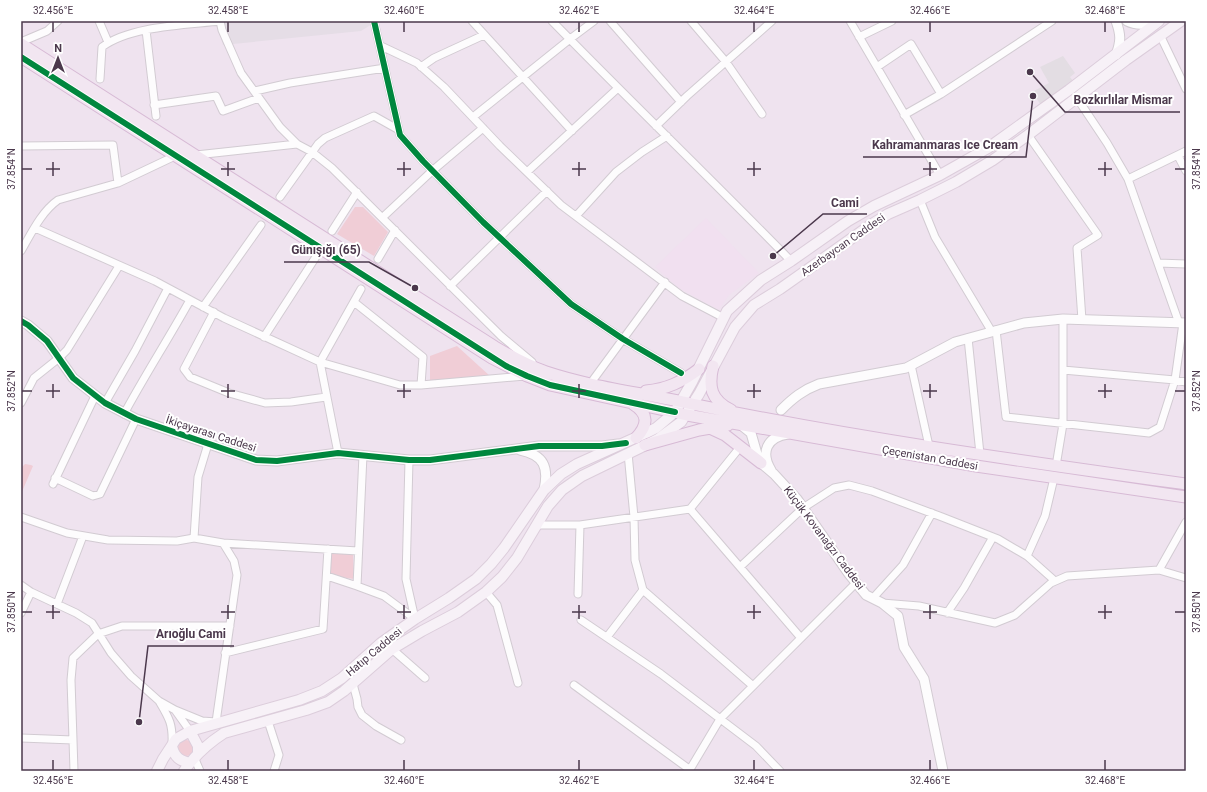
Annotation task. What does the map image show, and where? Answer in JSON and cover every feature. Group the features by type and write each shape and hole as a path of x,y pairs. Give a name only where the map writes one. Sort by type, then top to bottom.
{"main road":[{"name":"Azerbaycan Caddesi","path":"577,464 656,428 675,412 699,369 727,311 761,280 848,221 874,206 940,175 988,148 1025,123 1159,21"},
{"name":"Azerbaycan Caddesi","path":"582,476 667,434 681,422 693,404 735,328 754,305 780,289 888,214 956,182 993,160 1160,35 1181,21"},
{"path":"21,43 495,348 545,371 632,398 643,411 645,416 644,427 631,440"},
{"path":"21,57 492,358 527,376 544,383 566,389 632,398 668,387 685,379 699,369"},
{"path":"713,366 710,378 713,394 722,405 738,413"},
{"name":"Çeçenistan Caddesi","path":"632,398 681,402 835,431 1056,466 1186,484"},
{"name":"Çeçenistan Caddesi","path":"632,398 675,412 788,434 976,466 1186,497"},
{"path":"645,446 690,432 709,428 741,425"},
{"path":"709,428 725,434 761,463"},
{"name":"Hatıp Caddesi","path":"157,771 176,739 190,731 216,722 298,700 322,691 342,678 381,643 476,579 504,548 544,490 561,474 577,464"},
{"name":"Hatıp Caddesi","path":"192,761 213,740 224,733 306,710 328,702 353,684 392,649 458,612 486,592 502,577 517,558 554,498 562,490 582,476"},
{"path":"172,746 178,759 192,761 198,746 190,731"}],"street":[{"path":"21,43 47,32 58,21"},
{"path":"99,21 108,42"},
{"path":"100,79 102,47 108,42 136,31 220,21 222,30 241,73 280,127 297,144 312,152 332,168 383,217 501,336 526,358 545,371"},
{"path":"374,21 381,46 400,136 432,171 500,238 571,304 681,373"},
{"path":"472,21 572,131"},
{"path":"552,21 791,261"},
{"path":"473,117 594,21"},
{"path":"610,21 681,102"},
{"path":"691,21 726,62 762,114"},
{"path":"656,126 772,21"},
{"path":"850,21 940,175"},
{"path":"859,37 892,21"},
{"path":"1116,21 1121,39 1116,55"},
{"path":"1127,21 1134,24 1140,24 1156,21"},
{"path":"904,115 941,94 1048,22"},
{"path":"146,30 156,116"},
{"path":"420,67 434,58 484,35"},
{"path":"1160,35 1186,89"},
{"path":"877,67 911,44 941,94"},
{"path":"381,46 417,64 444,87 561,205 682,296 724,318"},
{"path":"255,91 290,83 385,68"},
{"path":"527,172 618,88"},
{"path":"154,105 216,96 223,111 259,98"},
{"path":"920,200 935,237 994,331 1006,417 1149,433 1160,427 1175,380 1183,323 1158,263 1128,179 1107,142 1077,98"},
{"path":"280,197 318,144 325,138 374,116 399,130"},
{"path":"383,217 432,171 483,128"},
{"path":"1028,135 1098,235 1077,248 1082,320"},
{"path":"576,216 616,172 642,152 667,136"},
{"path":"196,155 297,144"},
{"path":"21,146 113,145 118,183"},
{"path":"1128,179 1186,151"},
{"path":"21,251 51,205 58,200 118,183 175,156"},
{"path":"1178,156 1186,171"},
{"path":"450,286 547,191"},
{"path":"332,231 356,192"},
{"path":"203,307 261,225"},
{"path":"35,228 168,288 264,337 320,362 400,384 421,385 527,376"},
{"path":"378,259 395,230"},
{"path":"264,337 321,249"},
{"path":"1158,263 1186,264"},
{"path":"21,403 34,378 67,350 119,266"},
{"path":"590,384 665,282"},
{"path":"104,403 135,351 168,288"},
{"path":"338,453 320,362 361,289"},
{"path":"124,414 144,377 170,337 190,300"},
{"path":"354,302 423,357 421,385"},
{"path":"214,312 184,369 190,378 229,393 265,403 291,402 326,397"},
{"path":"1056,466 1063,424 1063,319"},
{"path":"782,410 792,399 805,390 819,384 906,368 955,342 1024,323 1063,319 1183,323"},
{"name":"İkiçayarası Caddesi","path":"21,321 47,341 73,378 104,403 136,420 256,460 277,461 338,453 409,460 430,460 539,446 602,446 631,440"},
{"path":"968,338 980,454"},
{"path":"911,365 929,446"},
{"path":"1063,370 1186,382"},
{"path":"95,396 54,481 93,496 100,494 136,420"},
{"name":"Küçük Kovanağzı Caddesi","path":"741,425 751,433 761,463 774,474 797,499 856,583 866,595 882,602 898,616 904,647 924,679 943,771"},
{"name":"Küçük Kovanağzı Caddesi","path":"774,474 767,461 767,447 773,439 782,434 788,434"},
{"path":"194,538 198,477 208,444"},
{"path":"536,525 580,525 690,508 741,446"},
{"path":"519,449 535,455 543,463 546,473 544,490"},
{"path":"628,453 634,517 634,560 643,590 753,686"},
{"path":"356,586 363,455"},
{"path":"409,460 406,579 415,619"},
{"path":"1027,556 1045,516 1054,478"},
{"path":"740,567 803,508 834,488 849,485 932,513 993,537 1027,556 1055,581"},
{"path":"690,508 801,638"},
{"path":"872,598 902,566 932,513"},
{"path":"21,517 67,533 108,540 177,541 194,538 223,543 358,551"},
{"path":"1159,570 1186,522"},
{"path":"578,594 580,525"},
{"path":"57,604 83,536"},
{"path":"947,613 964,588 993,537"},
{"path":"21,585 31,592 76,613 92,623 111,653 131,676 159,701 175,710 202,720 216,722 237,575 234,561 223,543"},
{"path":"225,653 323,629 328,549"},
{"path":"882,602 919,606 995,623 1015,615 1051,583 1067,576 1159,570 1186,578"},
{"path":"326,576 384,596 415,619"},
{"path":"574,685 689,770 720,719 856,583"},
{"path":"606,637 643,590"},
{"path":"21,613 31,592"},
{"path":"486,592 497,605 518,683"},
{"path":"581,620 661,674 756,746 780,771"},
{"path":"74,771 71,680 73,658 98,634 122,626 230,626"},
{"path":"392,649 425,678"},
{"path":"353,684 358,707 362,716 401,740"},
{"path":"159,701 168,716 173,731 172,746"},
{"path":"175,710 190,731"},
{"path":"268,721 279,755 275,771"},
{"path":"21,738 73,740"},
{"path":"192,761 200,771"}],"shaded area":[{"path":"21,21 1186,21 1186,771 21,771"},
{"path":"216,21 377,21 361,31 223,45"},
{"path":"1063,56 1075,73 1070,77 1073,81 1041,105 1032,92 1049,83 1040,67"},
{"path":"355,207 363,207 388,232 374,256 337,234"},
{"path":"706,218 759,273 729,295 719,310 679,288 655,267"},
{"path":"457,346 490,376 430,381 430,356"},
{"path":"25,464 33,466 21,494 21,466 22,467"},
{"path":"331,553 353,554 354,579 333,576 330,572"},
{"path":"183,740 189,740 194,745 192,754 189,756 183,756 178,751 178,745"}],"cycle path":[{"path":"374,21 400,135 423,161 483,222 571,304 623,339 681,373"},
{"path":"21,57 506,366 550,385 675,412"},
{"path":"21,321 47,341 73,378 105,403 136,419 256,460 277,461 338,453 409,460 430,460 539,446 602,446 626,443"}],"place":[{"name":"Bozkırlılar Mismar","path":"1030,72"},
{"name":"Kahramanmaras Ice Cream","path":"1033,96"},
{"name":"Cami","path":"773,256"},
{"name":"Günışığı (65)","path":"415,288"},
{"name":"Arıoğlu Cami","path":"139,722"}]}
